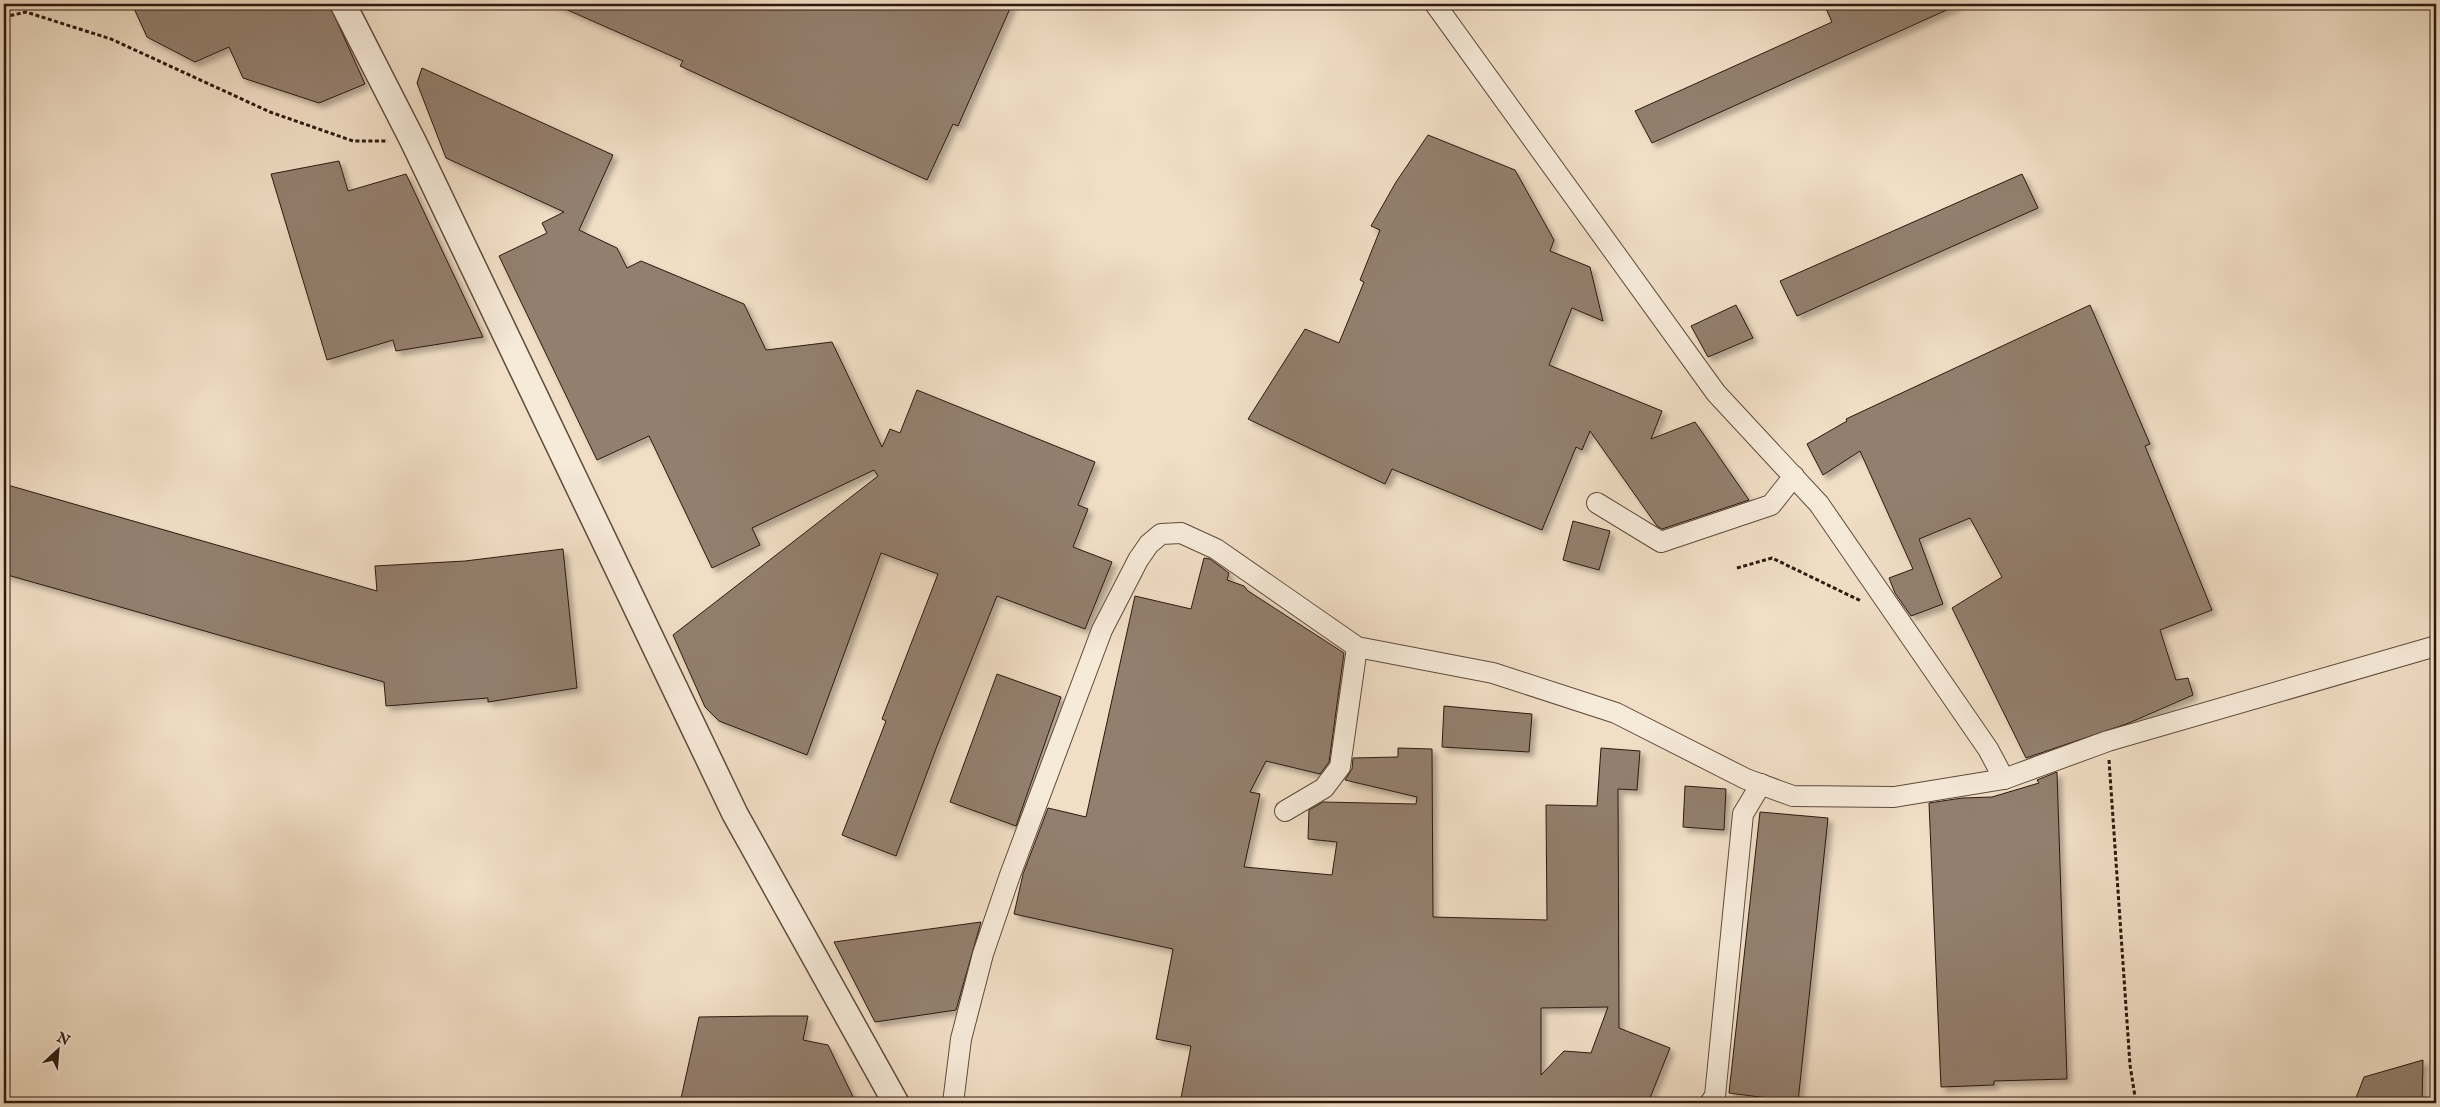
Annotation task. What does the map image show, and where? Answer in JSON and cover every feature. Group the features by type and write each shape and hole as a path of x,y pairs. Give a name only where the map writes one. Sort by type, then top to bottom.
{"street":[{"path":"343,4 412,141 735,814 896,1103"},
{"path":"1435,4 1716,392 1819,504 1988,749 2004,779"},
{"path":"1597,503 1661,542 1771,505 1794,476"},
{"path":"953,1103 961,1040 983,954 1010,875 1102,630 1149,544 1161,534 1180,533 1216,549 1357,647 1493,673 1616,713 1746,779 1793,796 1894,797 2004,779 2108,741 2436,646"},
{"path":"1285,811 1324,788 1340,767 1357,647"},
{"path":"1710,1103 1715,1096 1743,814 1761,784"}],"path":[{"path":"4,17 26,12 111,39 270,112 353,141 412,141"},
{"path":"1737,568 1772,558 1860,601 1880,592"},
{"path":"2108,741 2130,1065 2136,1103"}],"building":[{"path":"132,4 329,4 365,84 319,103 243,78 229,47 195,62 147,37"},
{"path":"554,4 1012,4 958,126 953,124 927,180 680,66 683,61"},
{"path":"1824,4 1960,4 1652,143 1635,111 1832,22"},
{"path":"422,68 613,155 579,230 617,248 627,268 641,261 744,304 766,350 832,342 882,447 890,429 900,433 917,390 1095,462 1078,505 1088,509 1073,547 1112,562 1085,629 997,596 937,746 896,856 842,835 886,721 882,719 938,574 881,553 807,755 719,721 705,707 673,635 878,476 874,470 752,528 760,545 712,568 649,436 597,460 499,256 547,233 542,223 564,212 446,158 417,83"},
{"path":"1428,135 1515,170 1554,240 1550,251 1590,267 1603,321 1572,308 1549,365 1662,411 1651,439 1695,422 1749,500 1662,529 1657,526 1590,431 1582,450 1576,447 1542,530 1392,469 1385,484 1248,419 1305,329 1339,343 1364,282 1360,280 1380,230 1371,226 1396,182"},
{"path":"339,161 348,191 406,174 483,337 396,351 393,340 327,360 271,174"},
{"path":"2022,174 2038,208 1797,316 1780,281"},
{"path":"1736,305 1753,338 1708,357 1691,326"},
{"path":"2090,305 2150,444 2145,446 2212,610 2160,630 2176,680 2188,678 2193,695 2129,723 2026,758 1952,608 2002,577 1970,518 1919,539 1943,604 1911,616 1895,593 1889,578 1913,569 1860,451 1823,475 1807,444 1847,421 1846,419"},
{"path":"4,484 377,591 375,566 465,561 563,549 577,688 488,702 488,698 386,706 384,682 4,574"},
{"path":"1573,521 1610,531 1599,570 1563,560"},
{"path":"1204,558 1210,559 1229,573 1227,580 1244,586 1248,591 1344,653 1329,762 1320,774 1266,761 1250,792 1260,794 1244,867 1332,875 1337,842 1308,839 1309,810 1323,802 1416,804 1417,797 1345,780 1352,769 1353,758 1398,757 1398,748 1432,749 1433,917 1547,920 1546,805 1597,806 1601,748 1640,751 1637,790 1618,789 1619,1028 1670,1048 1648,1103 1180,1103 1191,1046 1156,1039 1173,949 1014,914 1023,874 1048,808 1086,817 1135,596 1191,609","holes":["1608,1007 1591,1053 1564,1051 1541,1075 1541,1008"]},
{"path":"997,674 1061,697 1016,826 950,802"},
{"path":"1444,706 1532,714 1529,752 1442,747"},
{"path":"2057,772 2067,1079 1994,1081 1994,1085 1941,1087 1929,803 1962,798 1992,797 2039,783 2037,780"},
{"path":"1685,786 1726,789 1724,830 1683,827"},
{"path":"1760,812 1828,818 1798,1102 1729,1093"},
{"path":"981,922 956,1010 875,1022 834,942"},
{"path":"808,1016 803,1040 828,1045 856,1103 680,1103 699,1017"},
{"path":"2423,1060 2422,1103 2354,1103 2364,1077"}]}
